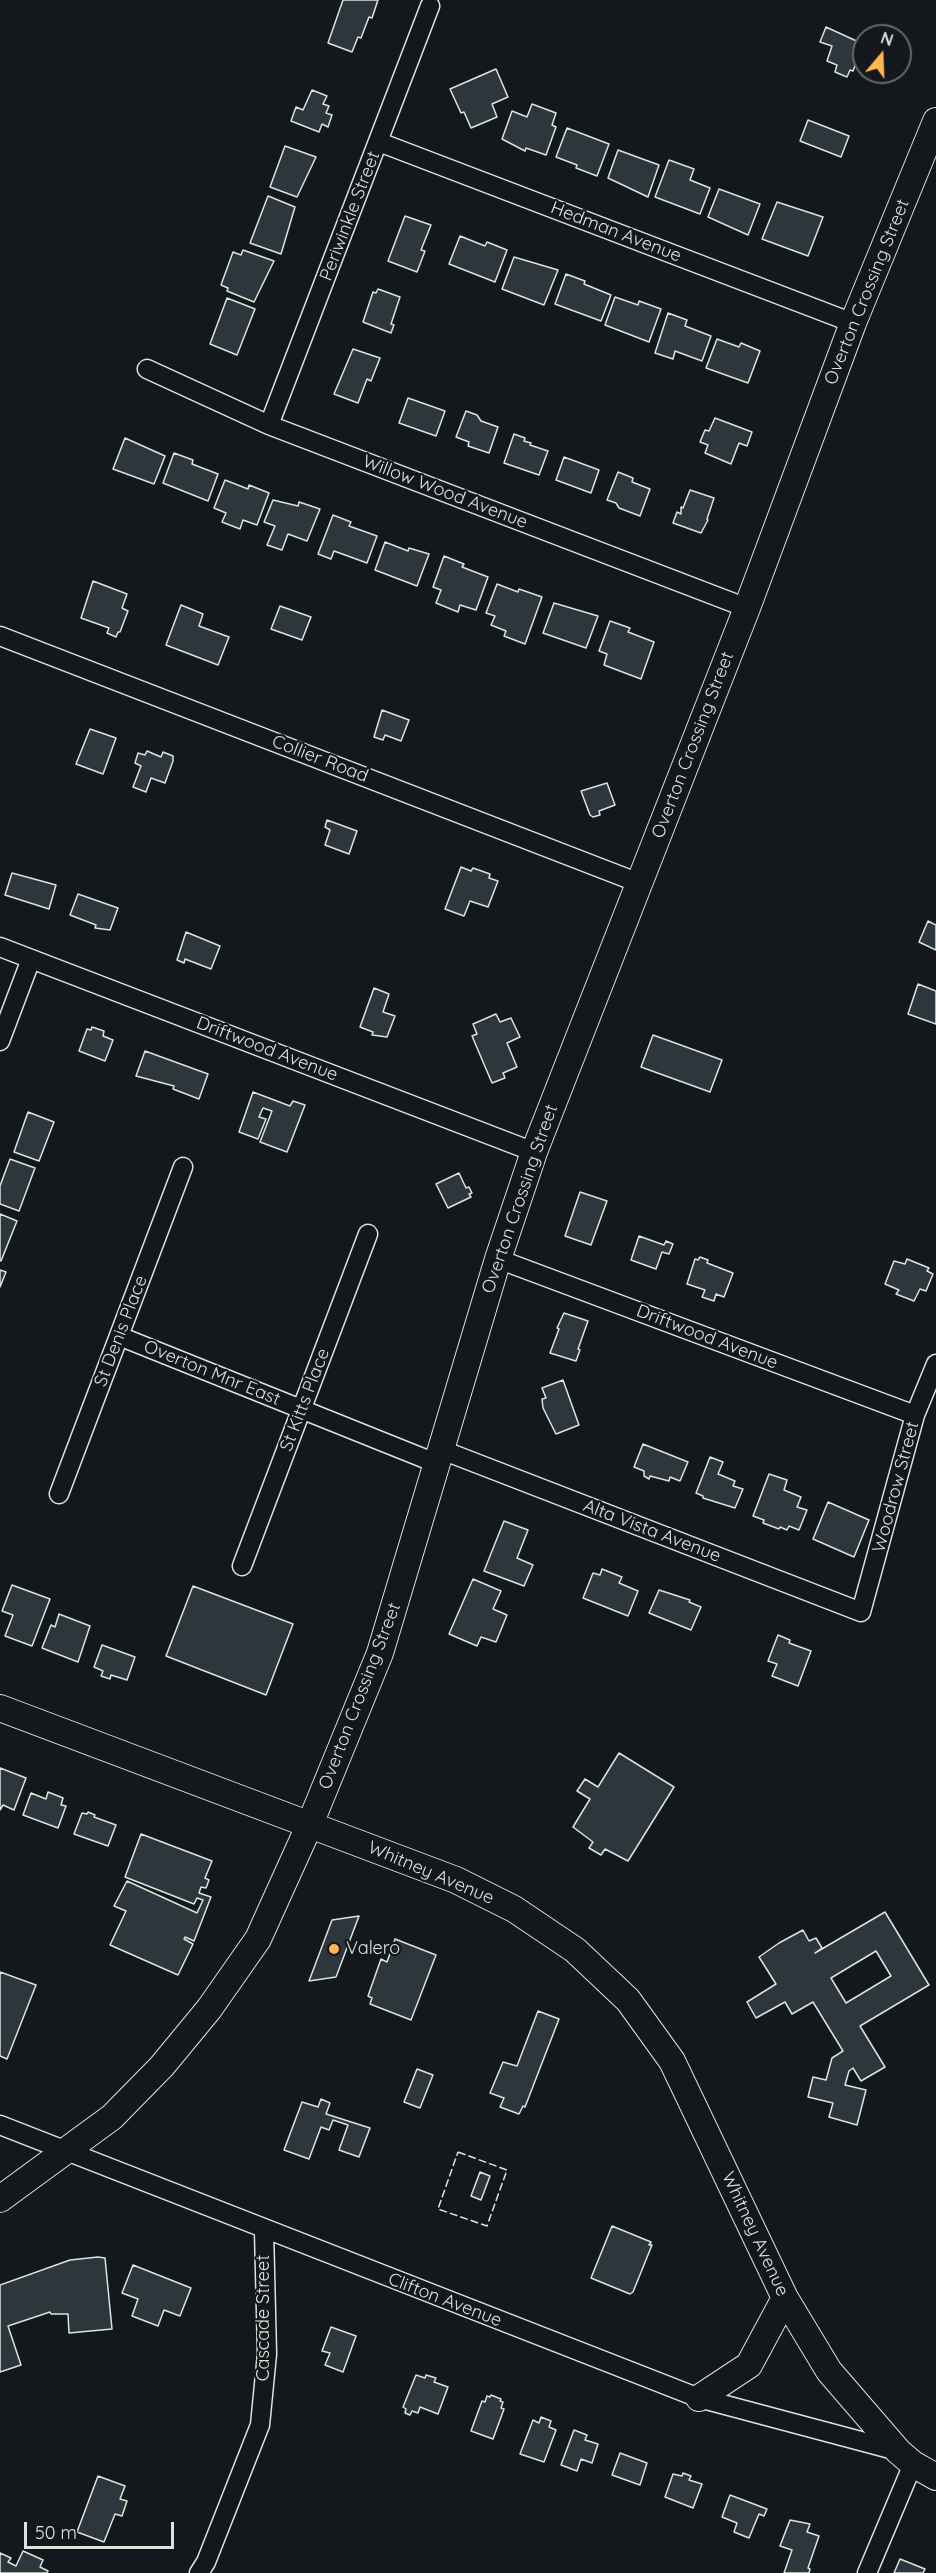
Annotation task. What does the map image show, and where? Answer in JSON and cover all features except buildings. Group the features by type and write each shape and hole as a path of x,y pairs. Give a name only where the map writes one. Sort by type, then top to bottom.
{"main road":[{"name":"Overton Crossing Street","path":"0,2199 112,2117 162,2066 209,2009 258,1939 310,1824 380,1653 498,1258 534,1152 747,608 853,323 936,121"},
{"name":"Whitney Avenue","path":"0,1708 456,1880 514,1909 575,1950 628,2000 672,2061 785,2298 830,2371 905,2458"},
{"path":"699,2398 749,2365 785,2298"},
{"name":"Clifton Avenue","path":"905,2458 936,2476"}],"street":[{"name":"Periwinkle Street","path":"269,425 430,6"},
{"name":"Hedman Avenue","path":"379,142 853,323"},
{"name":"Willow Wood Avenue","path":"147,369 269,425 747,608"},
{"name":"Collier Road","path":"0,636 639,883"},
{"name":"Driftwood Avenue","path":"0,947 534,1152"},
{"path":"0,1041 31,959"},
{"name":"St Denis Place","path":"59,1494 183,1167"},
{"name":"St Kitts Place","path":"242,1566 368,1234"},
{"name":"Driftwood Avenue","path":"498,1258 915,1415"},
{"name":"Overton Mnr East","path":"119,1336 301,1409 440,1457"},
{"name":"Woodrow Street","path":"861,1612 915,1415 936,1364"},
{"name":"Alta Vista Avenue","path":"440,1457 861,1612"},
{"name":"Clifton Avenue","path":"0,2126 699,2398 905,2458"},
{"name":"Cascade Street","path":"199,2573 206,2562 260,2425 267,2354 264,2230"},
{"path":"867,2573 905,2458"}],"fence":[{"path":"458,2152 507,2170 487,2226 438,2209 458,2152"}],"place":[{"name":"Valero","path":"334,1949"}]}
